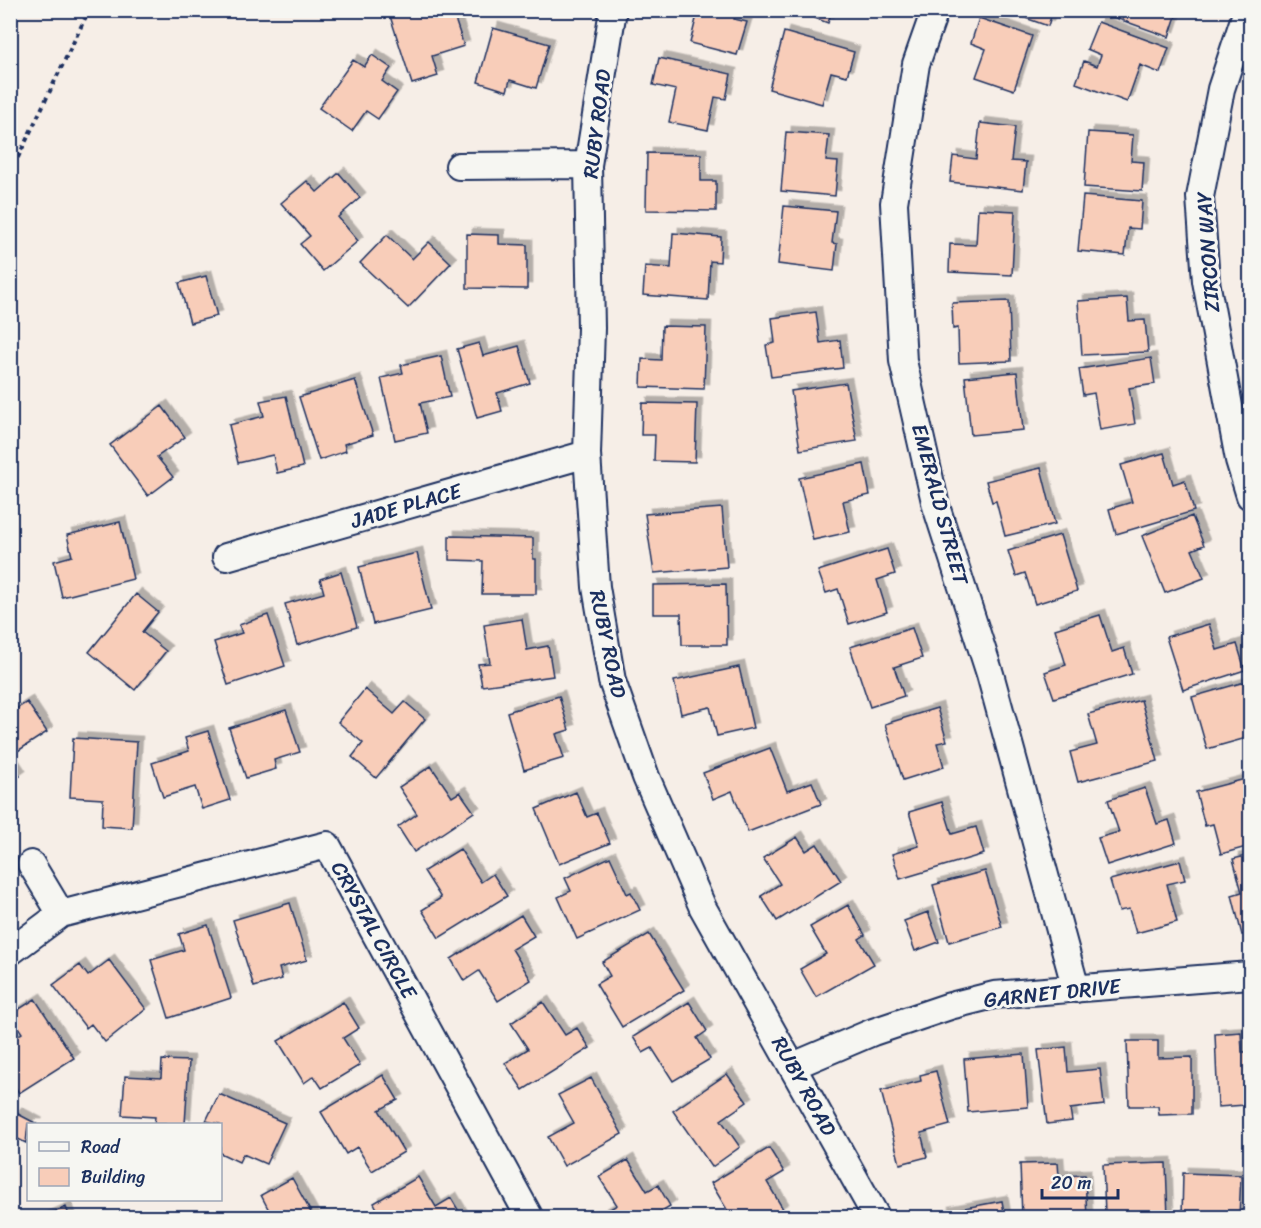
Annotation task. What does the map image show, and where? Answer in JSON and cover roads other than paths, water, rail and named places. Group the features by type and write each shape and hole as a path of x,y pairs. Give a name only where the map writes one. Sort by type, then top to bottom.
{"street":[{"name":"RUBY ROAD","path":"613,10 588,165 591,328 587,454 596,587 612,681 646,777 703,908 877,1218"},
{"name":"EMERALD STREET","path":"935,10 916,64 894,203 903,362 936,506 990,674 1076,989"},
{"name":"ZIRCON WAY","path":"1247,10 1221,88 1200,197 1206,280 1239,460 1251,496"},
{"path":"459,166 588,165"},
{"name":"JADE PLACE","path":"226,557 587,454"},
{"name":"CRYSTAL CIRCLE","path":"10,952 61,914 327,845 530,1218"},
{"path":"31,864 61,914"},
{"name":"GARNET DRIVE","path":"793,1066 873,1032 950,1006 994,995 1251,975"}]}
